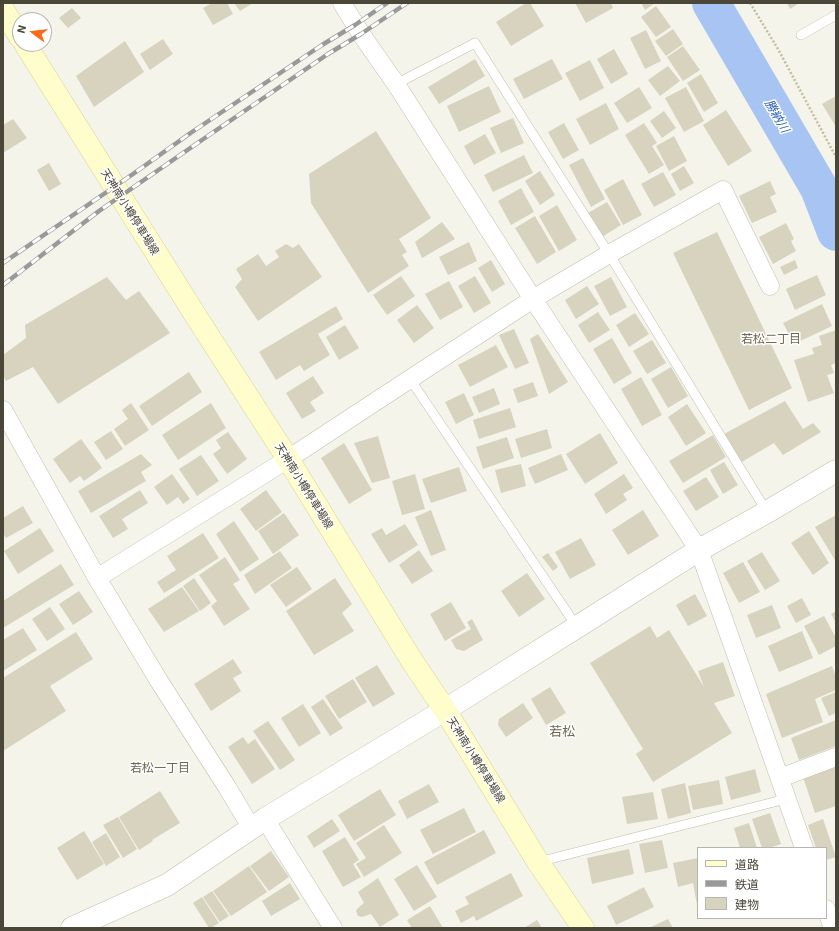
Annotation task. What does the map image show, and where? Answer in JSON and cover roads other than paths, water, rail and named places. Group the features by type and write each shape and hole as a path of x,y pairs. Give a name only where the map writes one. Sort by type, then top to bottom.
{"main road":[{"path":"6,9 12,21"},
{"name":"天神南小樽停車場線","path":"30,52 194,314 288,459 538,862 583,928"}],"street":[{"path":"342,3 361,34 396,84 533,299 699,550 804,847"},
{"path":"97,578 288,459 533,299 609,254 723,190 770,286"},
{"path":"3,410 97,578 159,681 227,787 258,824 333,928"},
{"path":"72,928 166,885 258,824 578,628 699,550 836,471"},
{"path":"780,778 836,757"},
{"path":"827,912 833,928"}],"lane":[{"path":"801,35 836,15"},
{"path":"396,84 475,43 609,254 767,512"},
{"path":"410,379 578,628"},
{"path":"538,862 786,799"}],"waterway":[{"name":"勝納川","path":"711,3 819,188 836,232"}],"railway":[{"path":"3,263 192,132 387,3"},
{"path":"3,285 99,211 328,54 407,3"}],"district":[{"name":"若松二丁目","path":"771,339"},
{"name":"若松","path":"562,732"},
{"name":"若松一丁目","path":"160,768"}]}
